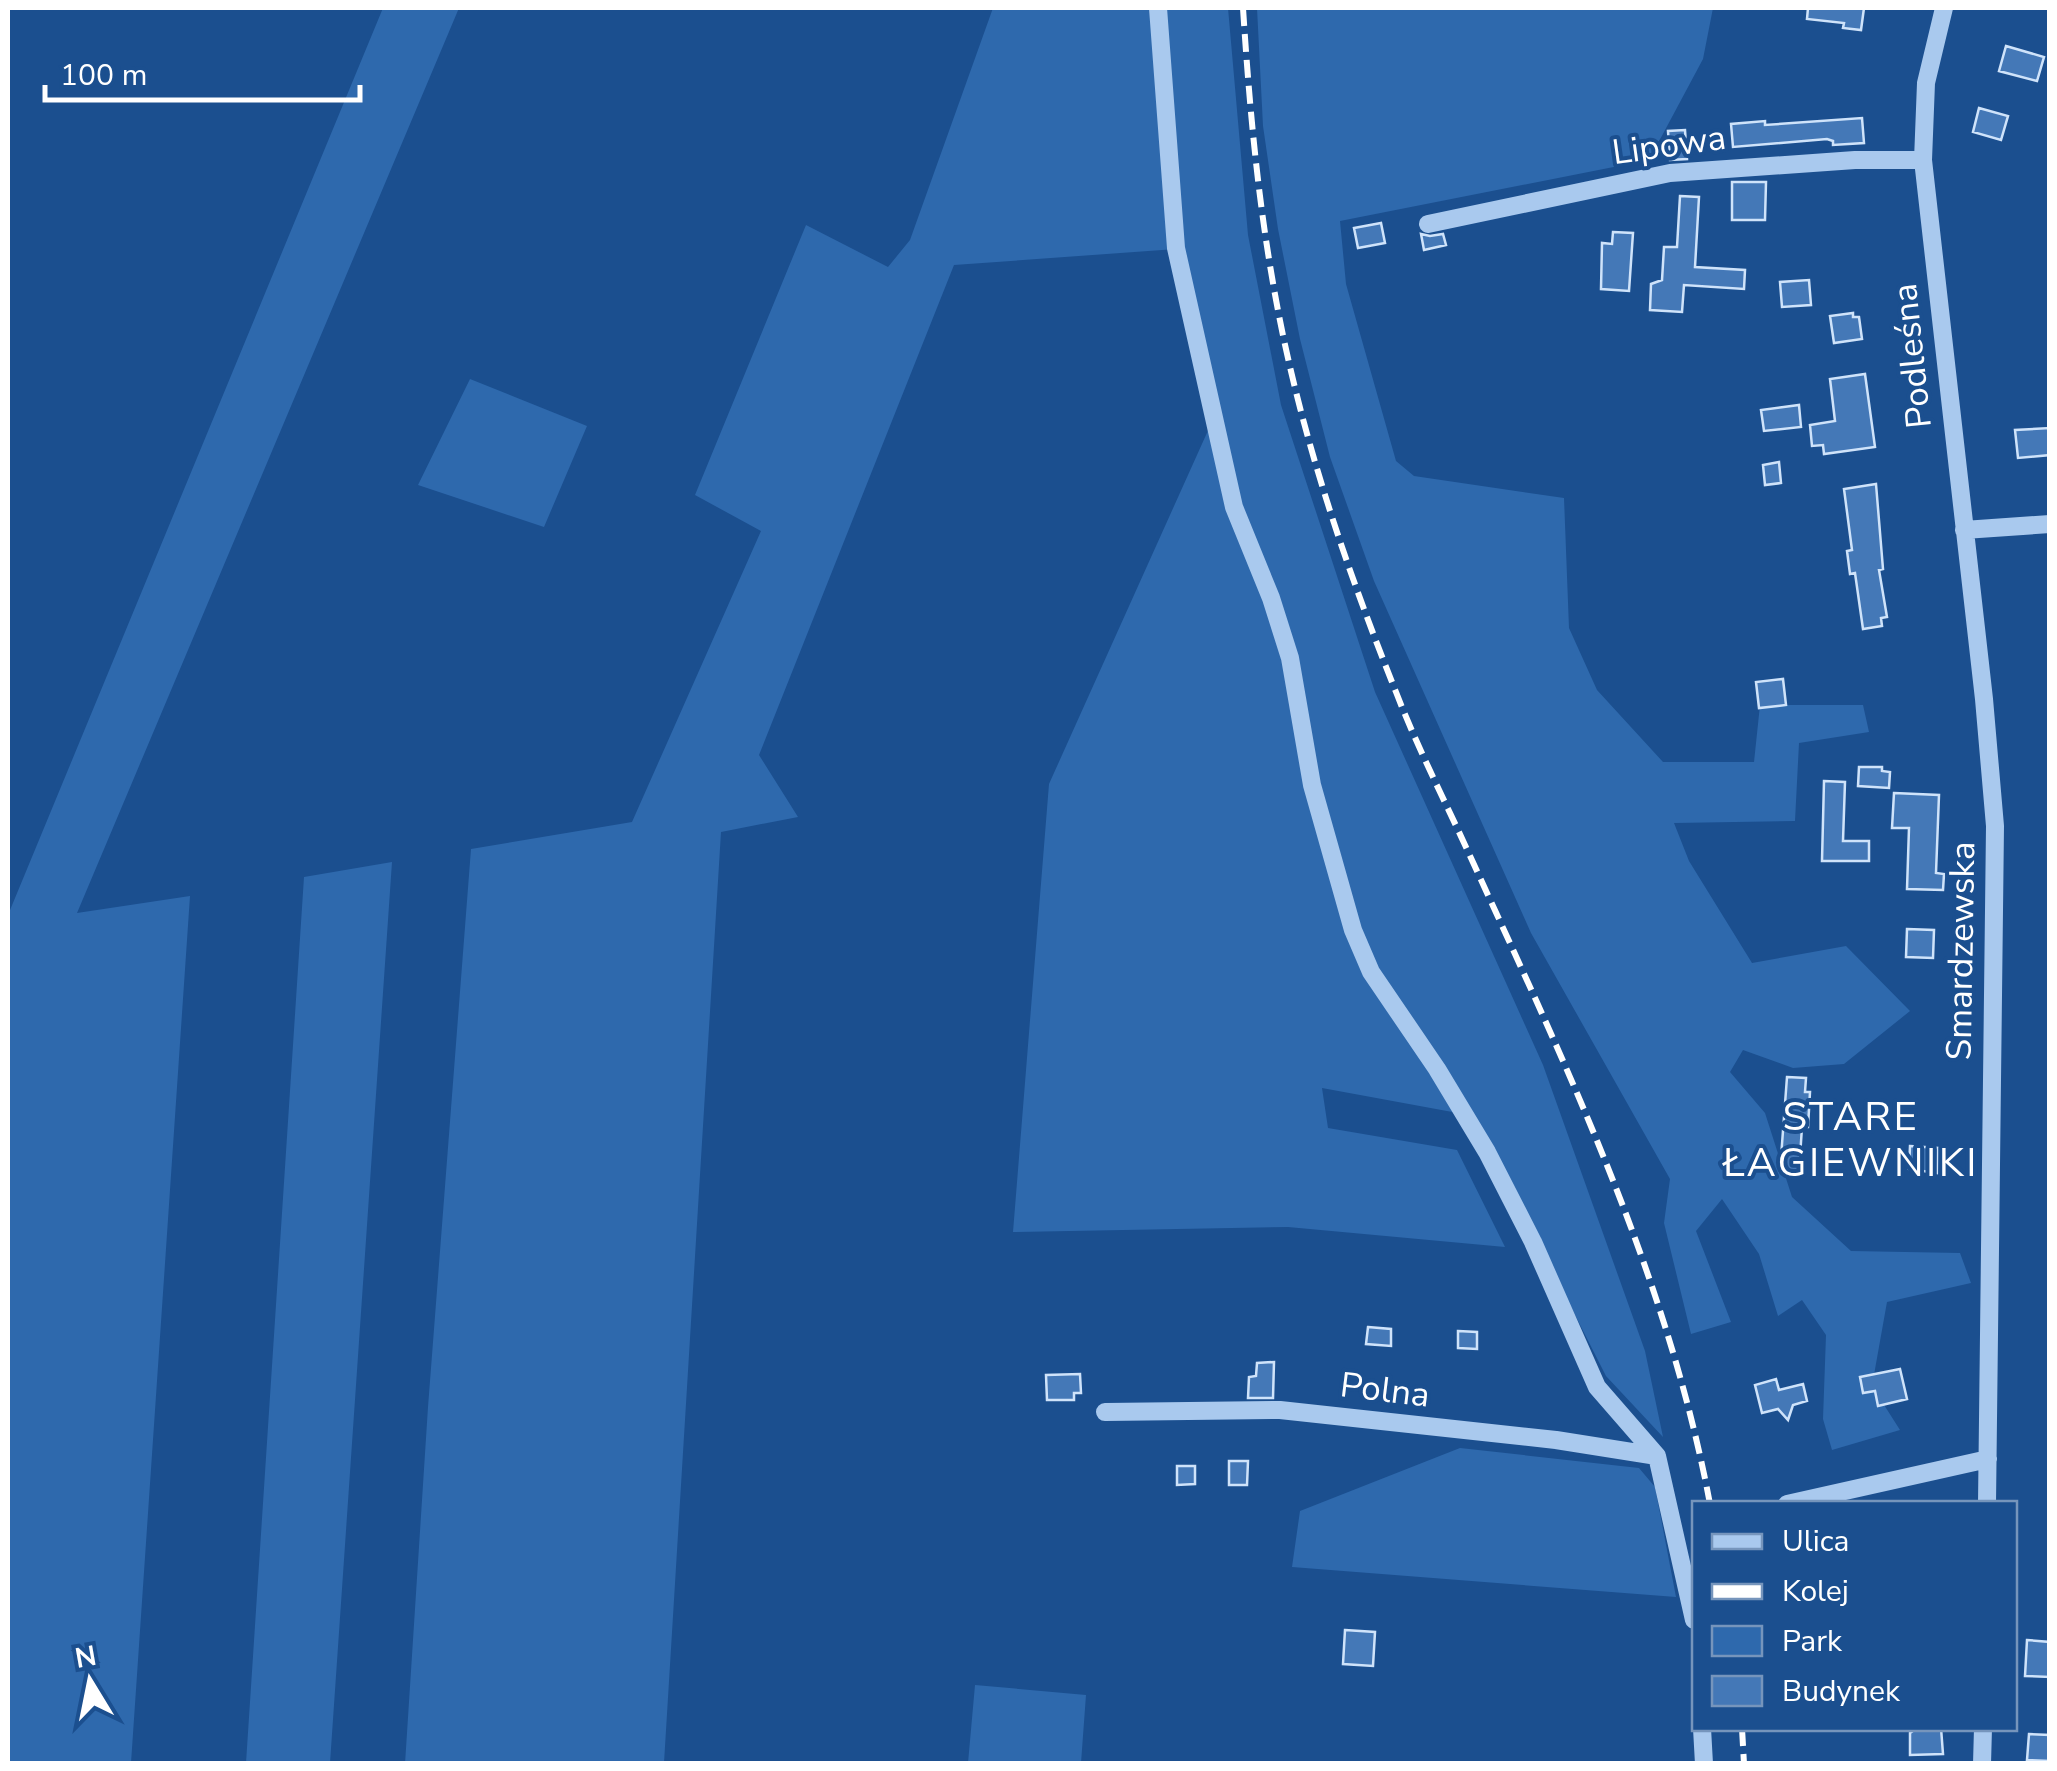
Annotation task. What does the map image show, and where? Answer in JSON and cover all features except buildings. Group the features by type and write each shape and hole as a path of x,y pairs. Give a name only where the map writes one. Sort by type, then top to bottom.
{"street":[{"path":"1158,8 1176,248 1234,507 1290,658 1312,784 1353,930 1370,972 1437,1069 1487,1152 1533,1242 1598,1388 1656,1456 1686,1537 1692,1599"},
{"name":"Podleśna","path":"1944,8 1926,83 1923,160 1984,699"},
{"name":"Lipowa","path":"1428,224 1670,174 1855,160 1923,160"},
{"path":"1964,530 2050,524"},
{"name":"Smardzewska","path":"1984,699 1995,826 1987,1501"},
{"name":"Polna","path":"1104,1412 1280,1410 1556,1440 1656,1456"},
{"path":"1799,1501 1988,1459"},
{"path":"1702,1731 1704,1764"},
{"path":"1982,1764 1983,1731"}],"green space":[{"path":"383,8 459,8 77,913 190,896 131,1763 8,1763 8,915"},
{"path":"993,8 1228,8 1248,235 1281,405 1375,692 1543,1065 1645,1351 1663,1437 1606,1376 1474,1116 1322,1088 1328,1128 1457,1150 1505,1247 1288,1227 1013,1232 1049,784 1215,415 1176,249 954,265 759,755 798,817 721,832 664,1763 405,1764 471,849 632,822 761,531 695,495 806,225 888,267 910,240"},
{"path":"1257,8 1713,8 1703,59 1649,160 1340,221 1346,284 1396,461 1414,476 1564,498 1569,628 1597,690 1663,762 1754,762 1760,705 1863,705 1869,732 1799,743 1795,821 1674,823 1689,861 1752,963 1846,946 1910,1011 1844,1064 1793,1068 1743,1050 1730,1072 1765,1113 1792,1197 1851,1251 1960,1253 1971,1283 1887,1302 1872,1386 1900,1430 1832,1450 1823,1419 1826,1335 1802,1300 1778,1316 1759,1254 1722,1199 1696,1231 1731,1322 1691,1334 1664,1223 1670,1179 1531,933 1374,581 1330,457 1300,339 1278,229 1263,126"},
{"path":"470,379 587,426 544,527 418,485"},
{"path":"392,862 330,1763 246,1763 304,877"},
{"path":"1460,1448 1639,1468 1655,1487 1676,1597 1292,1567 1300,1511"},
{"path":"975,1685 1086,1695 1081,1763 968,1763"}],"railway":[{"path":"1243,8 1262,215 1283,335 1308,439 1358,592 1405,713 1543,1015 1641,1254 1691,1419 1709,1501"},
{"path":"1742,1731 1744,1764"}],"district":[{"name":"STARE ŁAGIEWNIKI","path":"1851,1140"}]}
